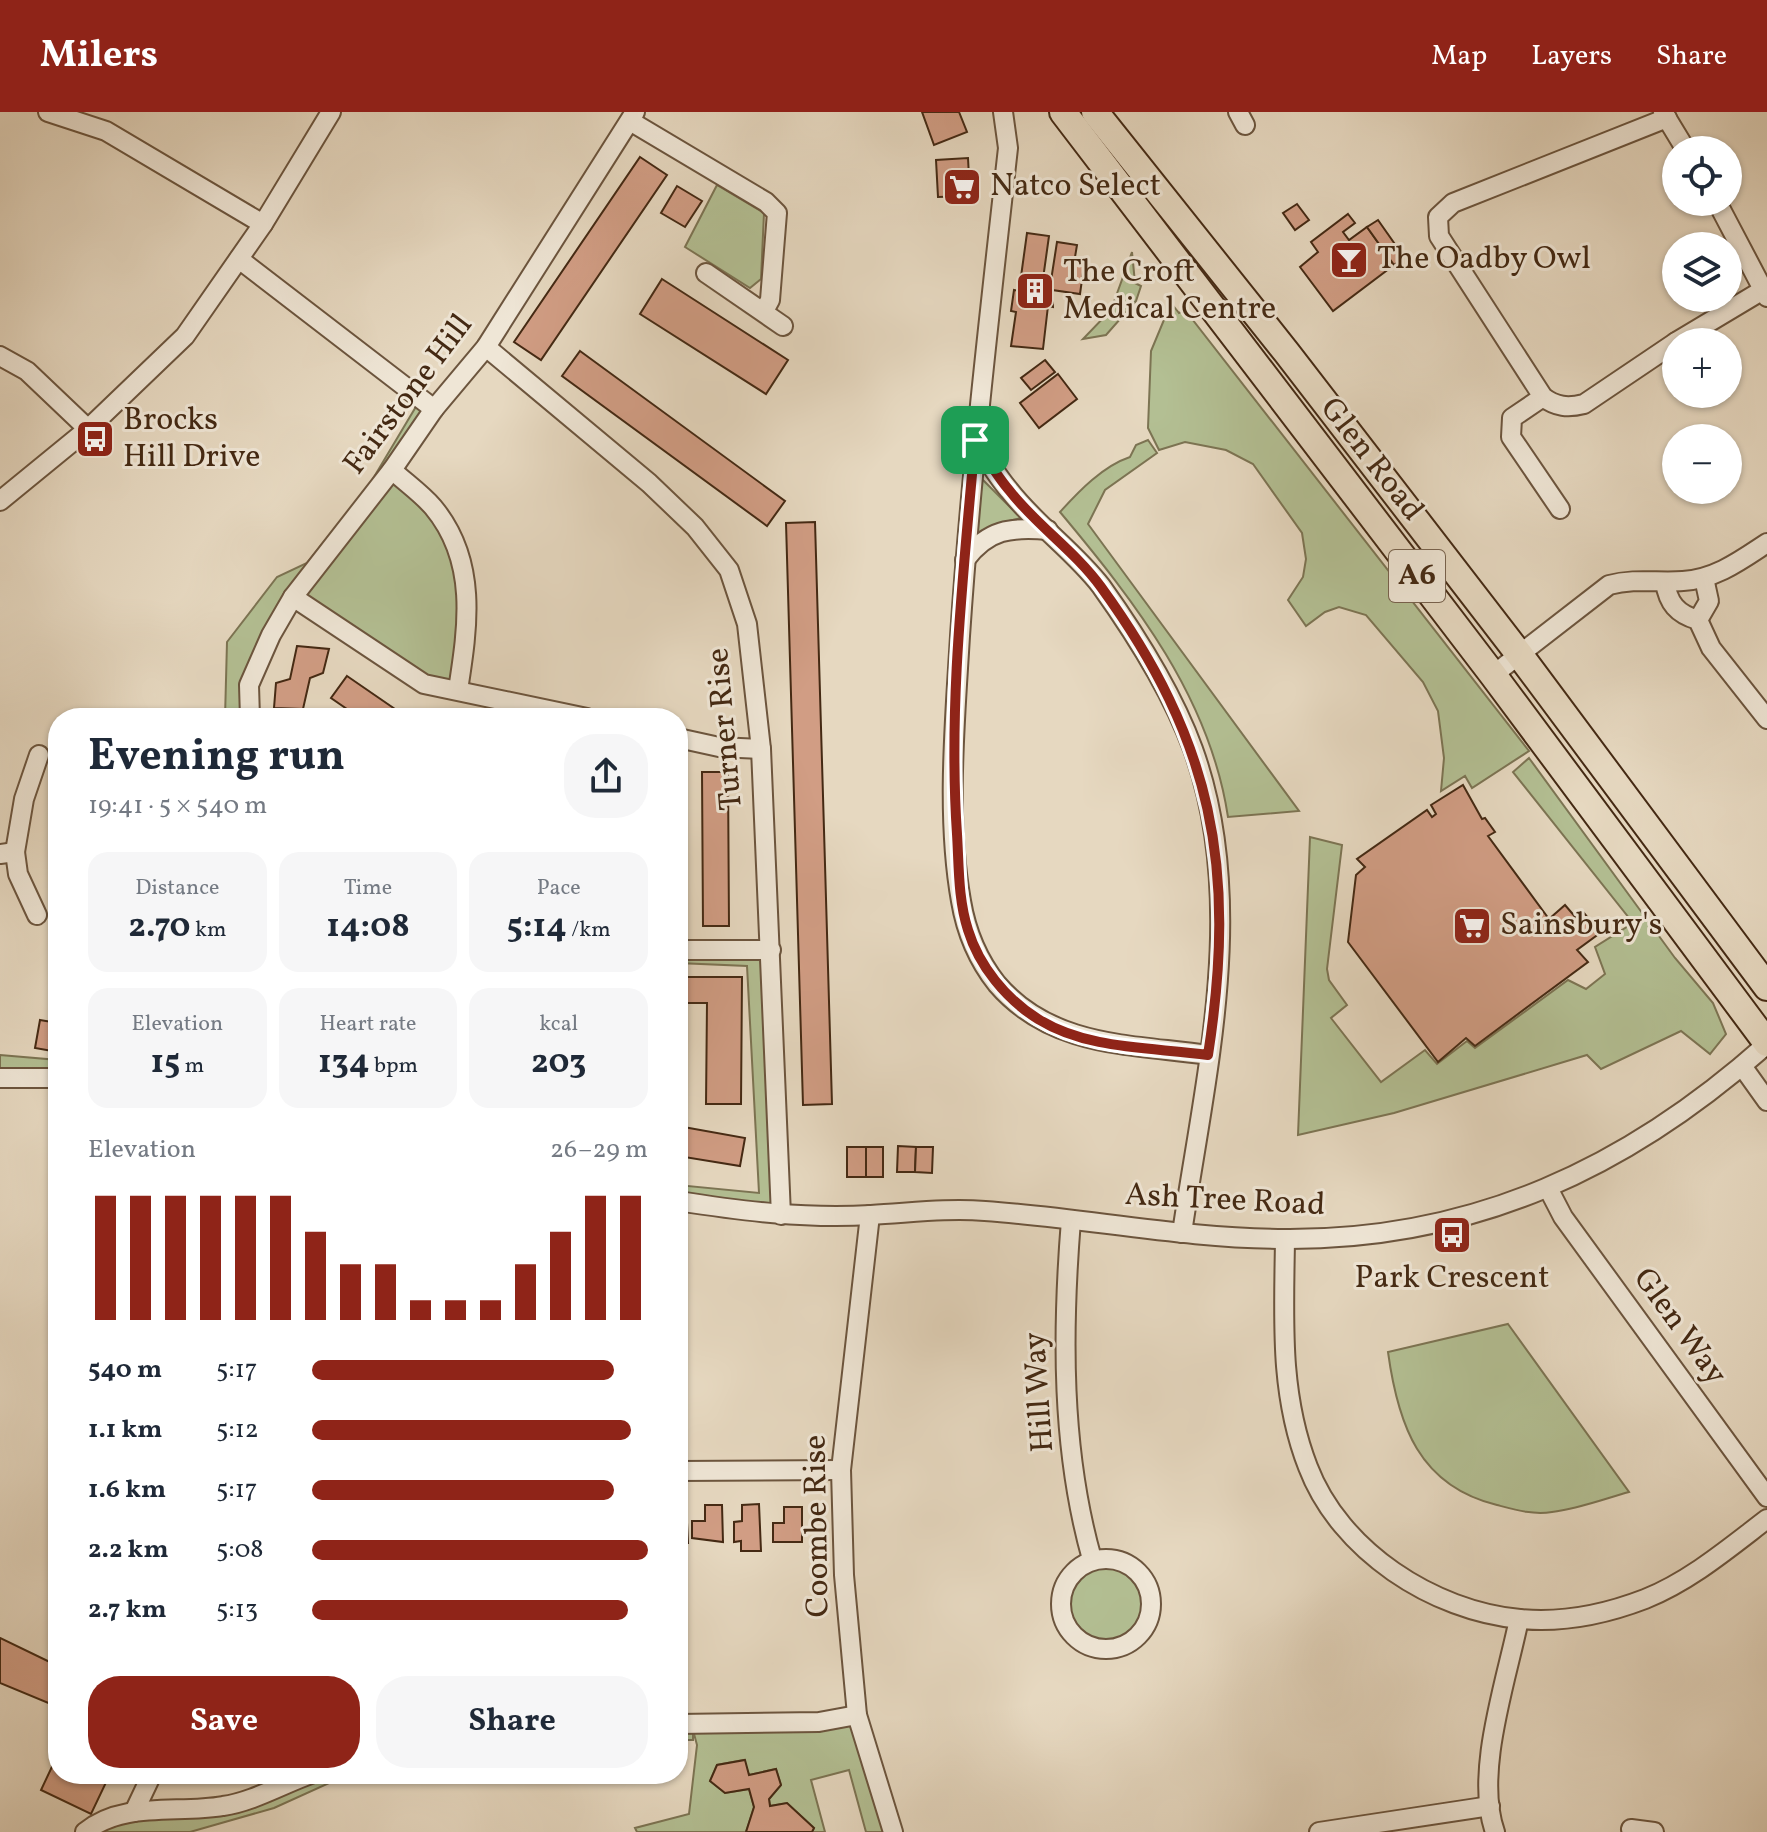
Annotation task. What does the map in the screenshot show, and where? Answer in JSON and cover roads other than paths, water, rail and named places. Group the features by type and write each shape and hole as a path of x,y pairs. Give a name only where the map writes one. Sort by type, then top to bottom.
{"highway":[{"name":"Glen Road","path":"1063,112 1493,675 1767,1043"},
{"name":"Glen Road","path":"1095,112 1287,353 1519,654 1767,987"}],"street":[{"path":"48,112 106,131 263,224"},
{"path":"0,501 88,429 185,336 263,224 331,112"},
{"path":"1003,112 1008,148 975,440 965,560 954,786 961,900 979,956 1013,1000 1057,1030 1104,1043 1208,1055"},
{"path":"1662,351 1584,404 1562,406 1543,397 1439,236 1438,217 1453,203 1665,115 1678,136"},
{"path":"632,116 766,202 777,213 770,300 764,311"},
{"name":"Fairstone Hill","path":"250,708 249,685 271,635 293,597 392,470 434,409 486,347 632,116"},
{"path":"777,213 795,203"},
{"path":"1702,328 1765,294 1724,216"},
{"path":"239,259 434,409"},
{"path":"706,273 783,326"},
{"name":"Turner Rise","path":"486,347 649,483 695,527 729,570 747,624 761,749 781,1215"},
{"path":"0,356 27,371 88,429"},
{"path":"1543,397 1512,418 1511,437 1560,509"},
{"path":"975,440 1009,491 1099,584 1169,697 1193,749 1212,823 1219,893 1220,954 1182,1233"},
{"path":"392,470 433,507 456,544 467,588 469,620 458,690"},
{"path":"965,560 978,542 993,533 1014,527 1048,530"},
{"path":"1493,675 1609,585 1627,580 1665,582 1704,578 1729,568 1767,543"},
{"path":"1698,620 1709,601 1704,578"},
{"path":"1665,582 1674,607 1684,616 1698,620 1711,648 1767,719"},
{"path":"293,597 424,684 541,708"},
{"path":"688,740 719,747 761,749"},
{"path":"37,915 7,853 39,755"},
{"path":"688,950 771,950"},
{"name":"Ash Tree Road","path":"688,1202 781,1215 870,1215 939,1208 1182,1233 1285,1239 1342,1237 1434,1226 1491,1211 1548,1188 1641,1142 1742,1066 1767,1043"},
{"path":"1742,1066 1767,1101"},
{"path":"0,1078 48,1078"},
{"name":"Glen Way","path":"1548,1188 1563,1217 1767,1497"},
{"name":"Coombe Rise","path":"870,1215 841,1470 844,1575 857,1715 893,1832"},
{"name":"Hill Way","path":"1071,1220 1065,1367 1077,1483 1092,1559"},
{"path":"1285,1239 1283,1357 1287,1395 1308,1468 1322,1499 1372,1555 1403,1577 1435,1595 1473,1609 1519,1619 1555,1620 1647,1598 1717,1558 1767,1519"},
{"path":"688,1471 841,1470"},
{"path":"1092,1559 1125,1562 1147,1582 1152,1611 1147,1625 1126,1645 1096,1648 1071,1632 1063,1619 1063,1589 1071,1575 1092,1559"},
{"path":"1495,1832 1490,1806 1491,1754 1519,1619"},
{"path":"688,1724 819,1722 857,1715"},
{"path":"134,1812 147,1784"},
{"path":"85,1832 97,1822 134,1812 225,1806 284,1784"},
{"path":"1319,1832 1490,1806"},
{"path":"1631,1829 1654,1832"}],"place":[{"name":"Natco Select","path":"962,187"},
{"name":"The Oadby Owl","path":"1349,260"},
{"name":"The Croft Medical Centre","path":"1035,291"},
{"name":"Brocks Hill Drive","path":"95,439"},
{"name":"Sainsbury's","path":"1472,926"},
{"name":"Park Crescent","path":"1452,1235"}]}
